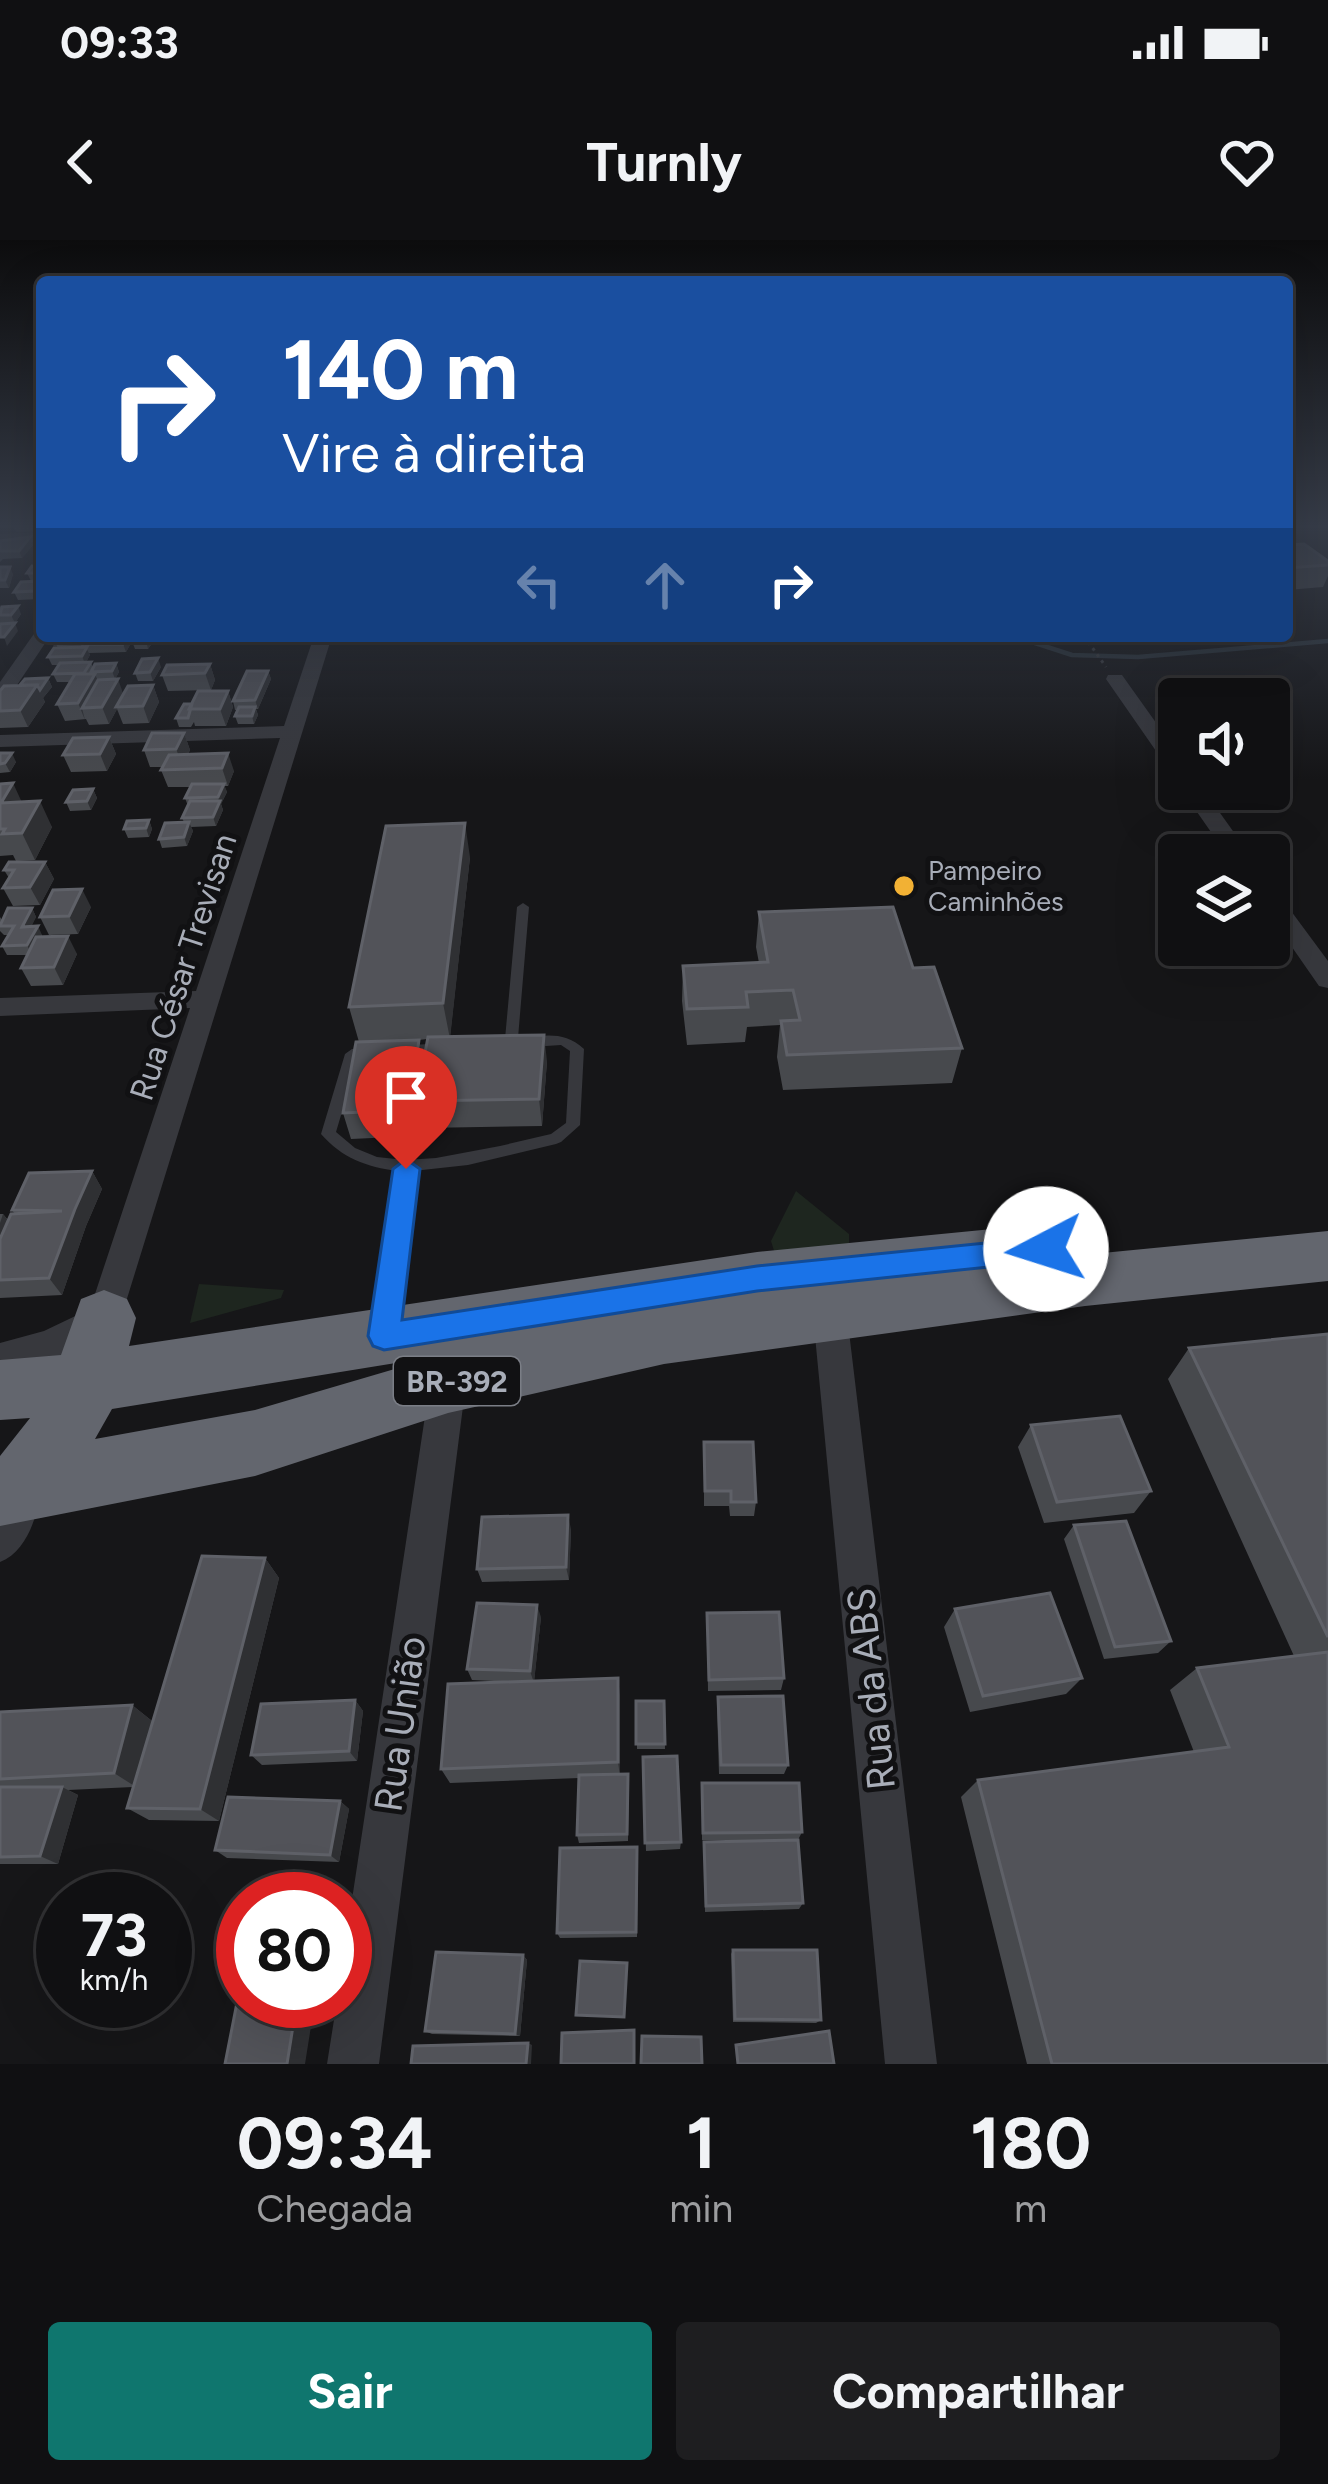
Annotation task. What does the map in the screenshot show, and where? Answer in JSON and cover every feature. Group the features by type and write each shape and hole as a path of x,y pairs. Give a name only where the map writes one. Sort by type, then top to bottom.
{"highway":[{"name":"BR-392","path":"40,1413 164,1368 757,1278 1328,1223"},
{"name":"BR-392","path":"40,1413 255,1443 448,1383 664,1336 1085,1280 1328,1256"}],"street":[{"path":"0,650 38,642"},
{"path":"0,696 38,642"},
{"name":"Rua César Trevisan","path":"40,1413 208,999 321,642"},
{"path":"1114,680 1158,741"},
{"path":"0,741 292,732"},
{"path":"1290,927 1328,980"},
{"path":"0,1007 208,999"},
{"name":"Rua da ABS","path":"830,1315 911,2064"},
{"name":"Rua União","path":"353,2064 448,1383"}],"lane":[{"path":"511,1044 523,907"},
{"path":"563,1040 577,1048 573,1125 556,1138 406,1169 352,1154 328,1134 352,1054 563,1040"},
{"path":"384,1336 406,1169"}],"path":[{"path":"1088,642 1114,680"}],"shaded area":[{"path":"796,1191 849,1234 849,1248 775,1254 771,1241"},
{"path":"199,1284 284,1290 281,1298 190,1323"}],"building":[{"path":"15,623 4,637 0,637 0,624"},
{"path":"87,647 82,656 48,657 54,648"},
{"path":"158,658 150,672 135,673 142,659"},
{"path":"91,662 84,673 53,674 60,663"},
{"path":"116,663 112,671 91,672 95,664"},
{"path":"210,664 205,673 162,675 167,665"},
{"path":"247,671 268,671 255,700 233,701"},
{"path":"75,674 95,674 78,703 57,704"},
{"path":"48,678 40,690 37,685 20,685 25,679"},
{"path":"118,679 102,707 82,708 98,680"},
{"path":"37,685 20,710 0,711 4,686"},
{"path":"153,685 143,706 116,707 128,686"},
{"path":"198,691 228,691 220,709 189,709"},
{"path":"184,704 192,704 188,718 176,718"},
{"path":"239,707 255,707 252,716 235,716"},
{"path":"152,733 184,733 176,749 144,750"},
{"path":"109,737 100,754 63,755 73,738"},
{"path":"228,753 222,768 161,770 169,755"},
{"path":"13,783 1,803 40,801 22,833 2,834 0,784"},
{"path":"192,784 224,784 218,797 185,798"},
{"path":"93,789 87,801 66,802 73,790"},
{"path":"190,801 220,801 213,817 182,818"},
{"path":"149,820 146,828 124,829 127,821"},
{"path":"189,822 184,837 159,839 165,823"},
{"path":"465,823 443,1003 349,1007 386,826"},
{"path":"9,862 45,862 30,887 3,888 14,870 4,870"},
{"path":"82,889 69,916 40,917 53,890"},
{"path":"893,907 913,968 934,967 962,1048 787,1055 781,1021 800,1020 793,990 746,992 748,1007 687,1009 683,966 768,962 759,912"},
{"path":"8,908 32,908 22,927 38,926 27,945 2,946 14,926 0,926"},
{"path":"68,936 54,967 21,968 36,937"},
{"path":"544,1035 539,1099 416,1101 428,1037"},
{"path":"419,1040 409,1110 343,1113 356,1042"},
{"path":"92,1171 49,1278 0,1280 0,1239 11,1214 62,1211 12,1210 29,1173"},
{"path":"1328,1334 1328,1637 1189,1348"},
{"path":"1120,1416 1151,1491 1057,1502 1031,1425"},
{"path":"704,1442 753,1442 756,1502 731,1502 731,1491 705,1491"},
{"path":"568,1515 566,1567 477,1569 482,1517"},
{"path":"1126,1521 1171,1641 1115,1647 1074,1525"},
{"path":"202,1556 265,1558 200,1809 127,1808"},
{"path":"1050,1593 1082,1678 983,1696 955,1609"},
{"path":"477,1603 537,1605 530,1671 467,1669"},
{"path":"779,1612 784,1678 709,1680 707,1613"},
{"path":"1328,1652 1328,2064 1052,2064 978,1780 1229,1747 1197,1668"},
{"path":"618,1678 618,1762 441,1769 448,1684"},
{"path":"783,1696 788,1765 721,1765 718,1697"},
{"path":"355,1700 349,1751 251,1755 261,1704"},
{"path":"636,1701 664,1701 665,1744 636,1744"},
{"path":"132,1705 114,1773 0,1779 0,1712"},
{"path":"677,1756 681,1842 645,1843 643,1757"},
{"path":"628,1774 627,1834 577,1835 579,1775"},
{"path":"702,1783 799,1783 802,1832 703,1833"},
{"path":"0,1787 62,1787 40,1856 0,1857"},
{"path":"228,1797 340,1801 330,1855 215,1850"},
{"path":"798,1840 803,1903 706,1906 704,1842"},
{"path":"637,1847 636,1932 557,1933 560,1848"},
{"path":"733,1950 817,1950 821,2020 735,2019"},
{"path":"436,1952 523,1955 515,2034 425,2031"},
{"path":"580,1961 627,1963 624,2017 576,2015"},
{"path":"232,2028 293,2028 287,2064 225,2064"},
{"path":"634,2030 634,2064 561,2064 562,2033"},
{"path":"829,2031 834,2064 738,2064 736,2045"},
{"path":"642,2036 701,2037 702,2064 641,2064"},
{"path":"528,2043 526,2064 411,2064 413,2046"}],"waterway":[{"path":"1032,642 1072,655 1138,657 1328,641"}],"place":[{"name":"Pampeiro Caminhões","path":"904,886"}],"route":[{"path":"406,1169 384,1336 757,1278 1046,1249"}]}
